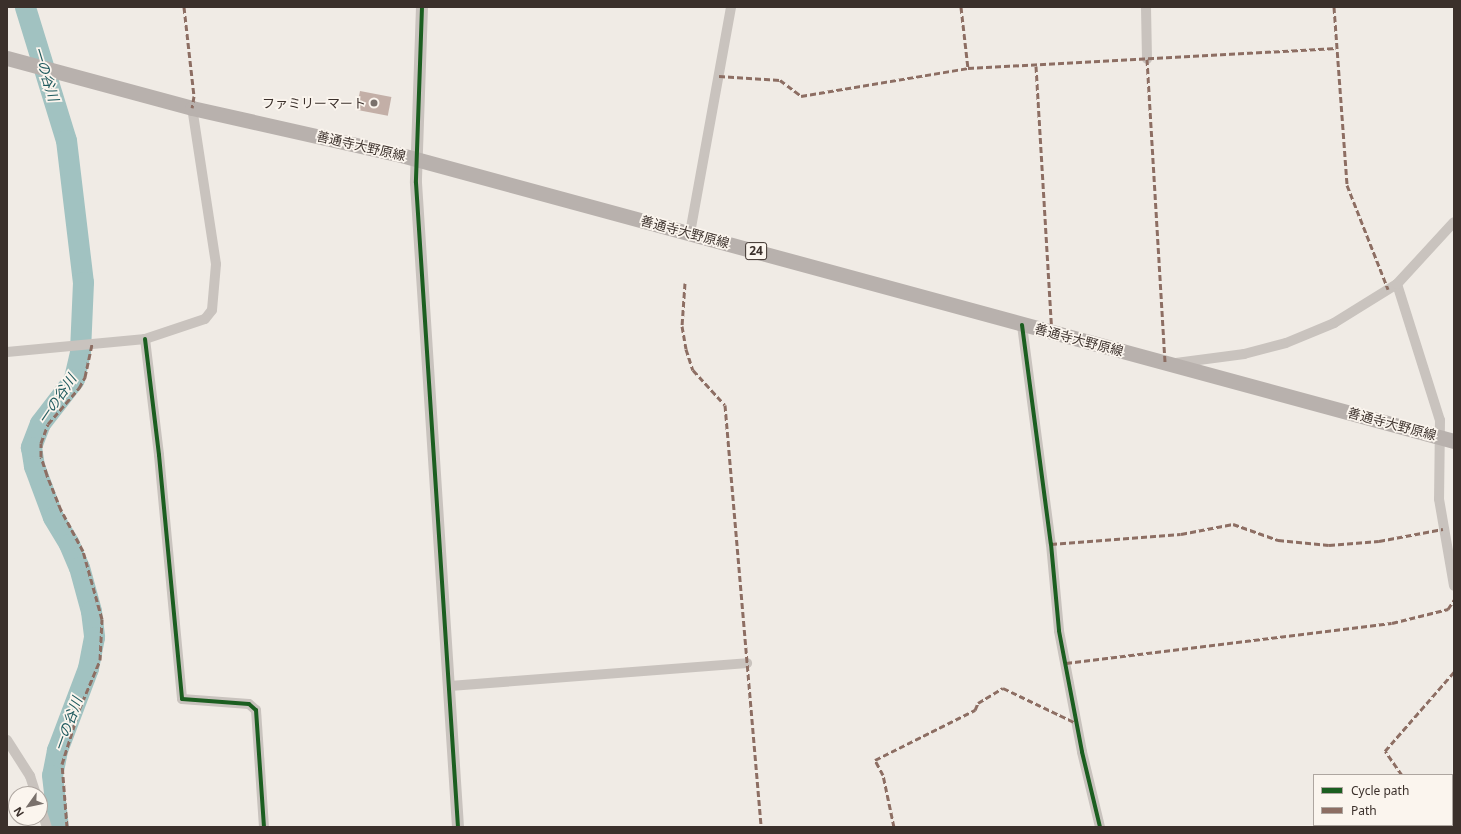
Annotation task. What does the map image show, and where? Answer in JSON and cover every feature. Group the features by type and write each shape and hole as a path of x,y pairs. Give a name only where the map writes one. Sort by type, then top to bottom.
{"main road":[{"name":"善通寺大野原線","path":"7,58 54,73 192,108 336,139 416,160 1454,441"}],"street":[{"path":"422,7 416,160 458,827"},
{"path":"690,233 731,7"},
{"path":"1146,7 1147,59"},
{"path":"7,352 145,339 205,319 212,310 216,264 192,108"},
{"path":"1165,364 1244,354 1292,341 1334,323 1396,284 1454,222"},
{"path":"1396,284 1440,420 1438,436 1439,499 1454,586"},
{"path":"1022,325 1050,544 1059,631 1082,752 1100,827"},
{"path":"145,339 159,455 182,699 248,704 256,710 264,827"},
{"path":"450,686 747,663"},
{"path":"7,740 30,776 33,786"}],"building":[{"name":"ファミリーマート","path":"360,91 391,97 388,116 356,110"}],"waterway":[{"name":"一の谷川","path":"25,7 66,140 83,282 80,352 74,379 40,423 31,447 34,466 53,517 69,544 79,567 91,611 94,637 88,668 57,750 52,775 58,827"}],"marked path":[{"path":"184,7 194,96 192,108"},
{"path":"961,7 968,68"},
{"path":"1334,7 1347,185 1388,289"},
{"path":"719,76 780,80 801,96 968,68 1336,48"},
{"path":"1147,59 1165,364"},
{"path":"1036,66 1052,332"},
{"path":"685,283 682,326 686,349 693,370 725,405 761,827"},
{"path":"67,827 62,764 79,710 100,660 102,619 83,551 61,510 47,475 41,457 41,443 48,424 79,388 85,377 92,344"},
{"path":"1051,544 1181,534 1233,524 1278,540 1329,545 1379,541 1443,529"},
{"path":"1066,663 1392,623 1448,609 1454,600"},
{"path":"1401,774 1385,751 1454,672"},
{"path":"894,827 883,775 875,760 975,710 978,703 1003,688 1076,723"}],"cycle path":[{"path":"422,7 416,183 458,827"},
{"path":"1022,325 1051,544 1059,631 1082,752 1100,827"},
{"path":"145,339 159,455 182,699 249,704 256,710 264,827"}],"place":[{"name":"ファミリーマート","path":"374,103"}]}
